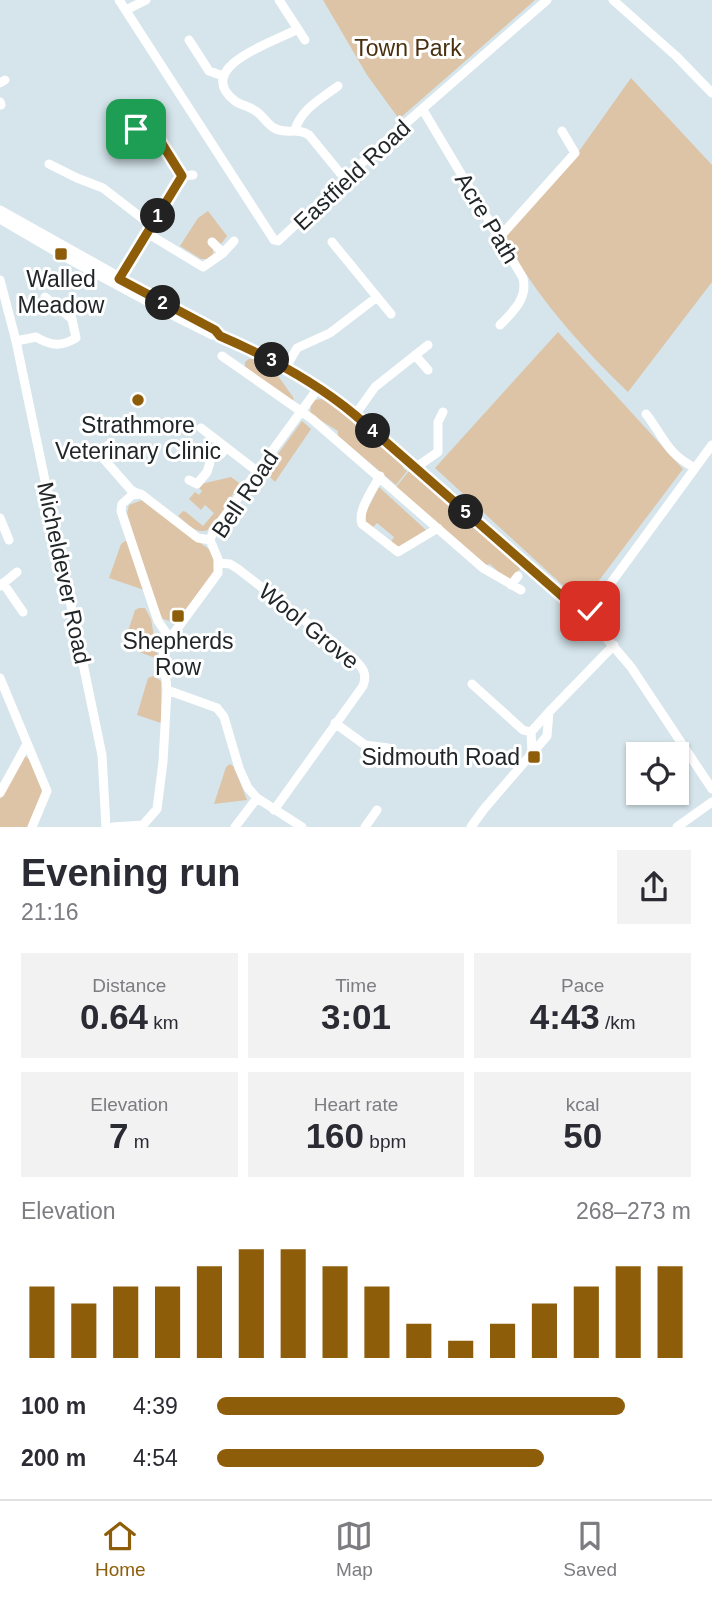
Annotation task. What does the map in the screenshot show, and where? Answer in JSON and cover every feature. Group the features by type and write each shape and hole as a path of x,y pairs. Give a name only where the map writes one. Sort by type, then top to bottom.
{"street":[{"name":"Eastfield Road","path":"119,0 275,241 282,239 389,138 547,0"},
{"path":"127,10 146,0"},
{"path":"279,0 305,40"},
{"path":"613,0 676,56 712,93"},
{"path":"298,29 245,54 223,76 223,82 232,99 256,111 277,130 302,130 309,135 345,179"},
{"path":"189,40 209,71 223,76"},
{"path":"295,130 298,119 338,86"},
{"name":"Acre Path","path":"423,110 523,278 525,285 517,307 500,325"},
{"path":"136,129 161,116"},
{"path":"149,123 182,176"},
{"path":"498,239 575,153 562,131"},
{"path":"49,163 103,188 150,229 204,267 234,241"},
{"path":"182,176 192,175"},
{"path":"117,282 182,176"},
{"path":"0,211 117,282"},
{"path":"0,219 212,335 220,336 286,367 319,387 355,415 586,617 614,645 712,789"},
{"path":"212,242 223,253"},
{"path":"332,242 391,314"},
{"name":"Micheldever Road","path":"0,280 16,341 102,755 106,827"},
{"path":"16,341 36,337 48,344 63,344 80,339 72,320 45,297"},
{"path":"286,367 297,348 330,333 377,297"},
{"path":"355,415 375,387 428,345"},
{"path":"222,355 302,412 380,476 483,568 522,590"},
{"path":"415,355 428,370"},
{"name":"Bell Road","path":"169,636 219,573 219,563 210,540 213,532 319,387"},
{"path":"415,468 438,452 438,422 443,412"},
{"path":"646,414 670,449 681,461 695,468"},
{"path":"201,428 258,472"},
{"path":"99,471 107,445"},
{"path":"586,617 712,445"},
{"path":"189,480 197,485 207,472 211,459 226,448"},
{"path":"103,458 131,490 141,494 198,538 210,540"},
{"path":"380,476 362,513 362,524 398,552 438,528"},
{"path":"113,827 143,825 157,809 166,731 167,690 163,648 169,636 158,621 121,511 126,499 141,494"},
{"path":"0,518 9,540"},
{"name":"Wool Grove","path":"219,563 230,564 238,569 353,658 366,676 363,686 274,810"},
{"path":"17,572 2,585 23,612"},
{"path":"511,585 518,576"},
{"path":"531,732 614,645"},
{"path":"0,678 47,791 32,827"},
{"path":"472,684 523,730 531,732"},
{"path":"167,690 217,708 224,718 243,777 257,798 302,827"},
{"path":"471,827 547,736 549,712"},
{"path":"335,723 365,746 390,748 408,762"},
{"path":"531,732 531,753"},
{"path":"0,793 27,744"},
{"path":"234,827 257,798"},
{"path":"680,826 712,802"},
{"path":"365,827 377,810"}],"green space":[{"name":"Town Park","path":"323,0 535,0 399,119 367,75"},
{"path":"631,78 712,165 712,282 628,392 560,320 530,280 504,238 577,154"},
{"path":"208,211 227,236 221,244 213,239 213,254 208,259 201,259 180,246 198,218"},
{"path":"558,332 683,469 582,603 435,468"},
{"path":"249,359 263,363 275,372 293,397 294,403 245,367 245,362"},
{"path":"314,400 328,401 405,464 403,468 407,471 396,485 338,436 338,431 310,414"},
{"path":"302,421 311,429 275,482 267,469"},
{"path":"413,470 522,566 512,579 506,579 490,564 485,566 396,487 408,472"},
{"path":"231,477 242,485 231,496 233,498 210,529 197,530 178,516 183,511 186,512 203,526 214,513 205,505 201,510 189,499 195,492 199,495 202,491 199,488 201,484"},
{"path":"379,487 427,531 409,543 395,546 390,543 394,537 377,523 372,528 366,522 365,514"},
{"path":"142,500 210,550 216,561 213,575 178,619 163,619 158,612 127,513 129,505"},
{"path":"127,540 144,590 109,578 121,544"},
{"path":"145,608 151,619 158,659 123,646 135,610"},
{"path":"153,676 161,681 161,723 137,715 148,678"},
{"path":"25,756 30,760 43,792 30,827 0,827 0,799"},
{"path":"230,764 234,767 247,800 214,804 226,767"}],"place":[{"name":"Walled Meadow","path":"61,254"},
{"name":"Strathmore Veterinary Clinic","path":"138,400"},
{"name":"Shepherds Row","path":"178,616"},
{"name":"Sidmouth Road","path":"534,757"}],"route":[{"path":"136,129 149,123 182,176 119,279 215,330 220,336 254,350 319,387 355,415 586,617 590,611"}]}
